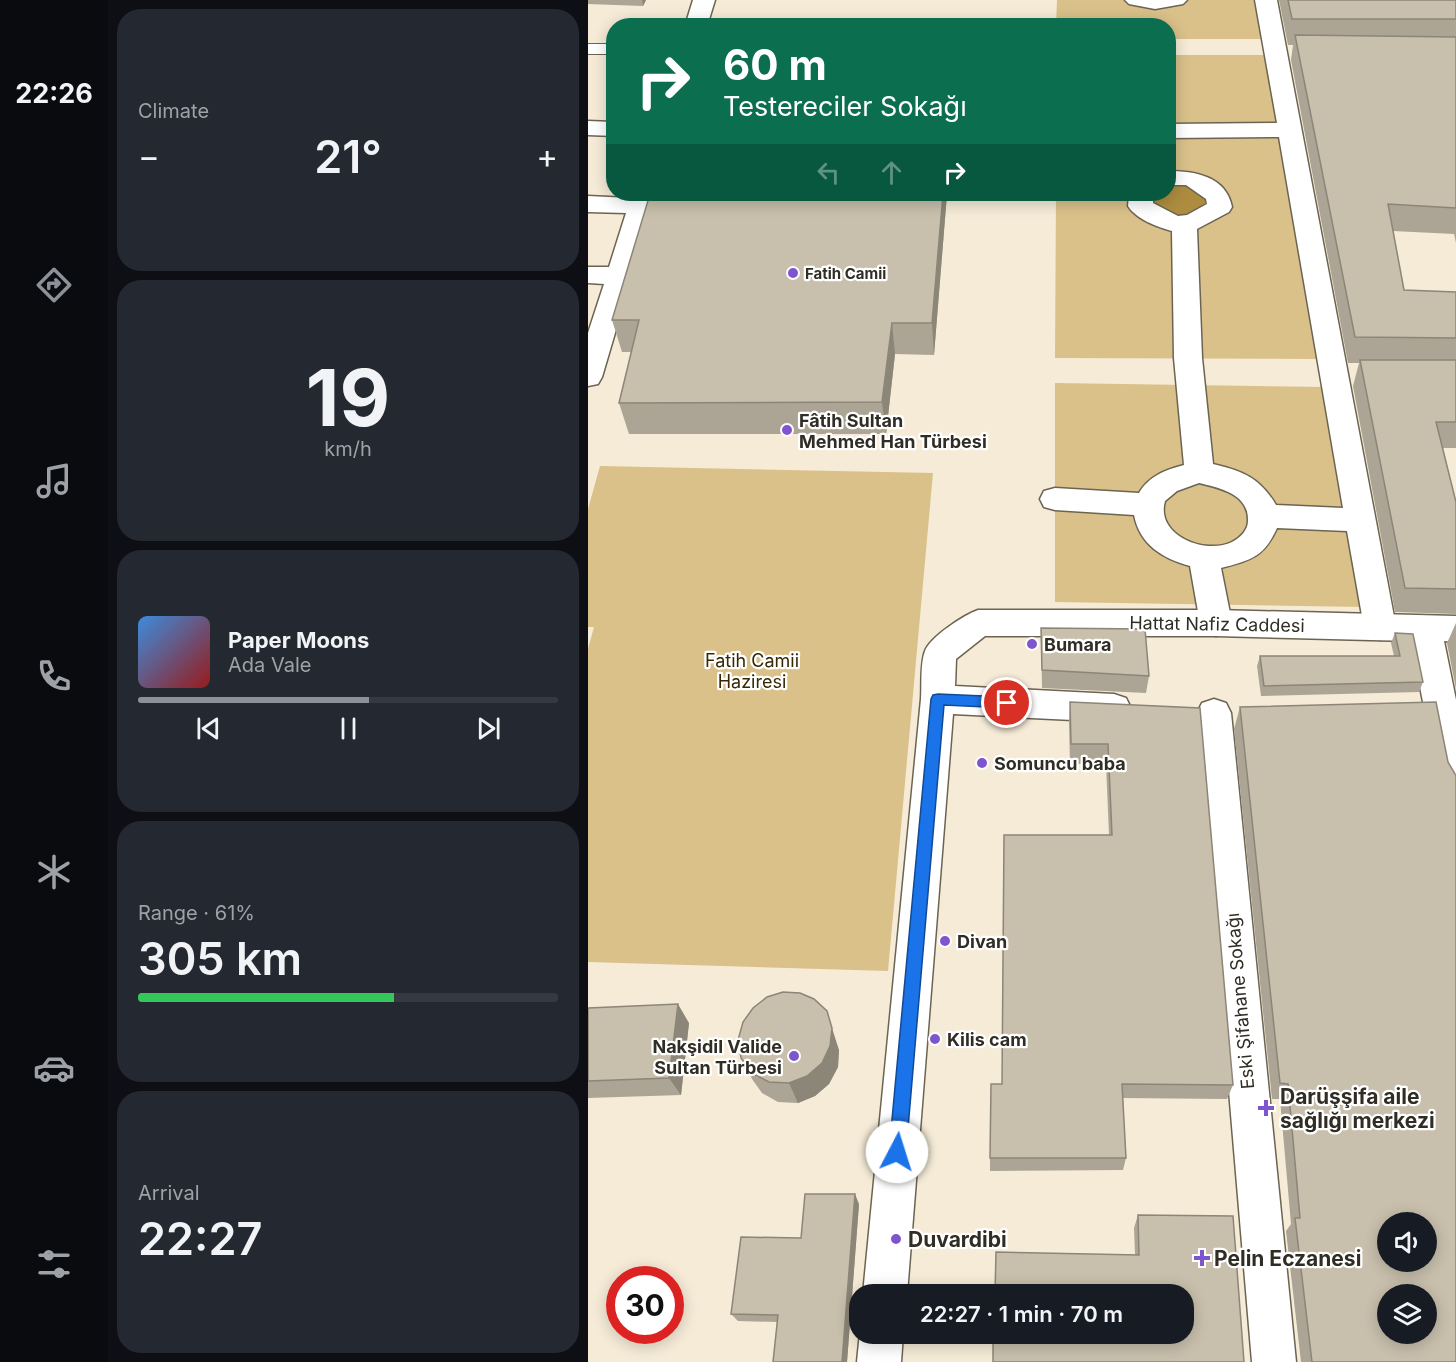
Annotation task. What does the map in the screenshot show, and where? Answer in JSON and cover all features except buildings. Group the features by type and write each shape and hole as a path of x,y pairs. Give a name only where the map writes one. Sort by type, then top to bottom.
{"street":[{"path":"698,18 704,0"},
{"path":"1266,0 1338,374 1360,520 1380,627"},
{"path":"1156,1 1157,18"},
{"path":"1176,124 1291,130"},
{"path":"588,128 606,129"},
{"path":"1140,201 1140,206 1173,225 1191,225 1220,207 1218,196 1192,178 1176,178"},
{"path":"588,204 629,201"},
{"path":"589,370 643,201"},
{"path":"1184,225 1188,358 1199,472"},
{"path":"588,275 619,276"},
{"path":"1199,472 1227,477 1250,489 1260,502 1264,516 1262,530 1254,542 1240,552 1223,557 1204,558 1184,554 1167,545 1155,533 1149,519 1149,505 1155,492 1166,481 1182,474 1199,472"},
{"path":"1055,499 1149,505"},
{"path":"1264,516 1360,520"},
{"path":"1204,558 1216,623"},
{"name":"Hattat Nafiz Caddesi","path":"938,699 940,653 978,623 1216,623 1440,629"},
{"path":"1440,629 1428,708 1456,783"},
{"path":"886,1284 938,699 1145,709"},
{"name":"Eski Şifahane Sokağı","path":"1214,712 1274,1362"},
{"path":"879,1362 880,1344"}],"lane":[{"path":"588,49 606,49"}],"green space":[{"path":"1057,0 1260,0 1267,39 1176,39 1176,18 1056,18"},
{"path":"1176,55 1270,55 1321,359 1055,358 1056,201 1176,201"},
{"path":"1055,383 1326,387 1363,607 1055,602"},
{"name":"Fatih Camii Haziresi","path":"600,466 933,473 888,971 588,962 588,649 594,627 588,627 588,509"}],"shaded area":[{"path":"1176,180 1183,181 1206,195 1205,209 1179,220 1143,201 1176,201"}],"place":[{"name":"Fatih Camii","path":"793,273"},
{"name":"Fâtih Sultan Mehmed Han Türbesi","path":"787,430"},
{"name":"Bumara","path":"1032,644"},
{"name":"Somuncu baba","path":"982,763"},
{"name":"Divan","path":"945,941"},
{"name":"Kilis cam","path":"935,1039"},
{"name":"Nakşidil Valide Sultan Türbesi","path":"794,1056"},
{"name":"Darüşşifa aile sağlığı merkezi","path":"1266,1108"},
{"name":"Duvardibi","path":"896,1239"},
{"name":"Pelin Eczanesi","path":"1202,1258"}],"route":[{"path":"897,1152 938,699 1007,703"}]}
